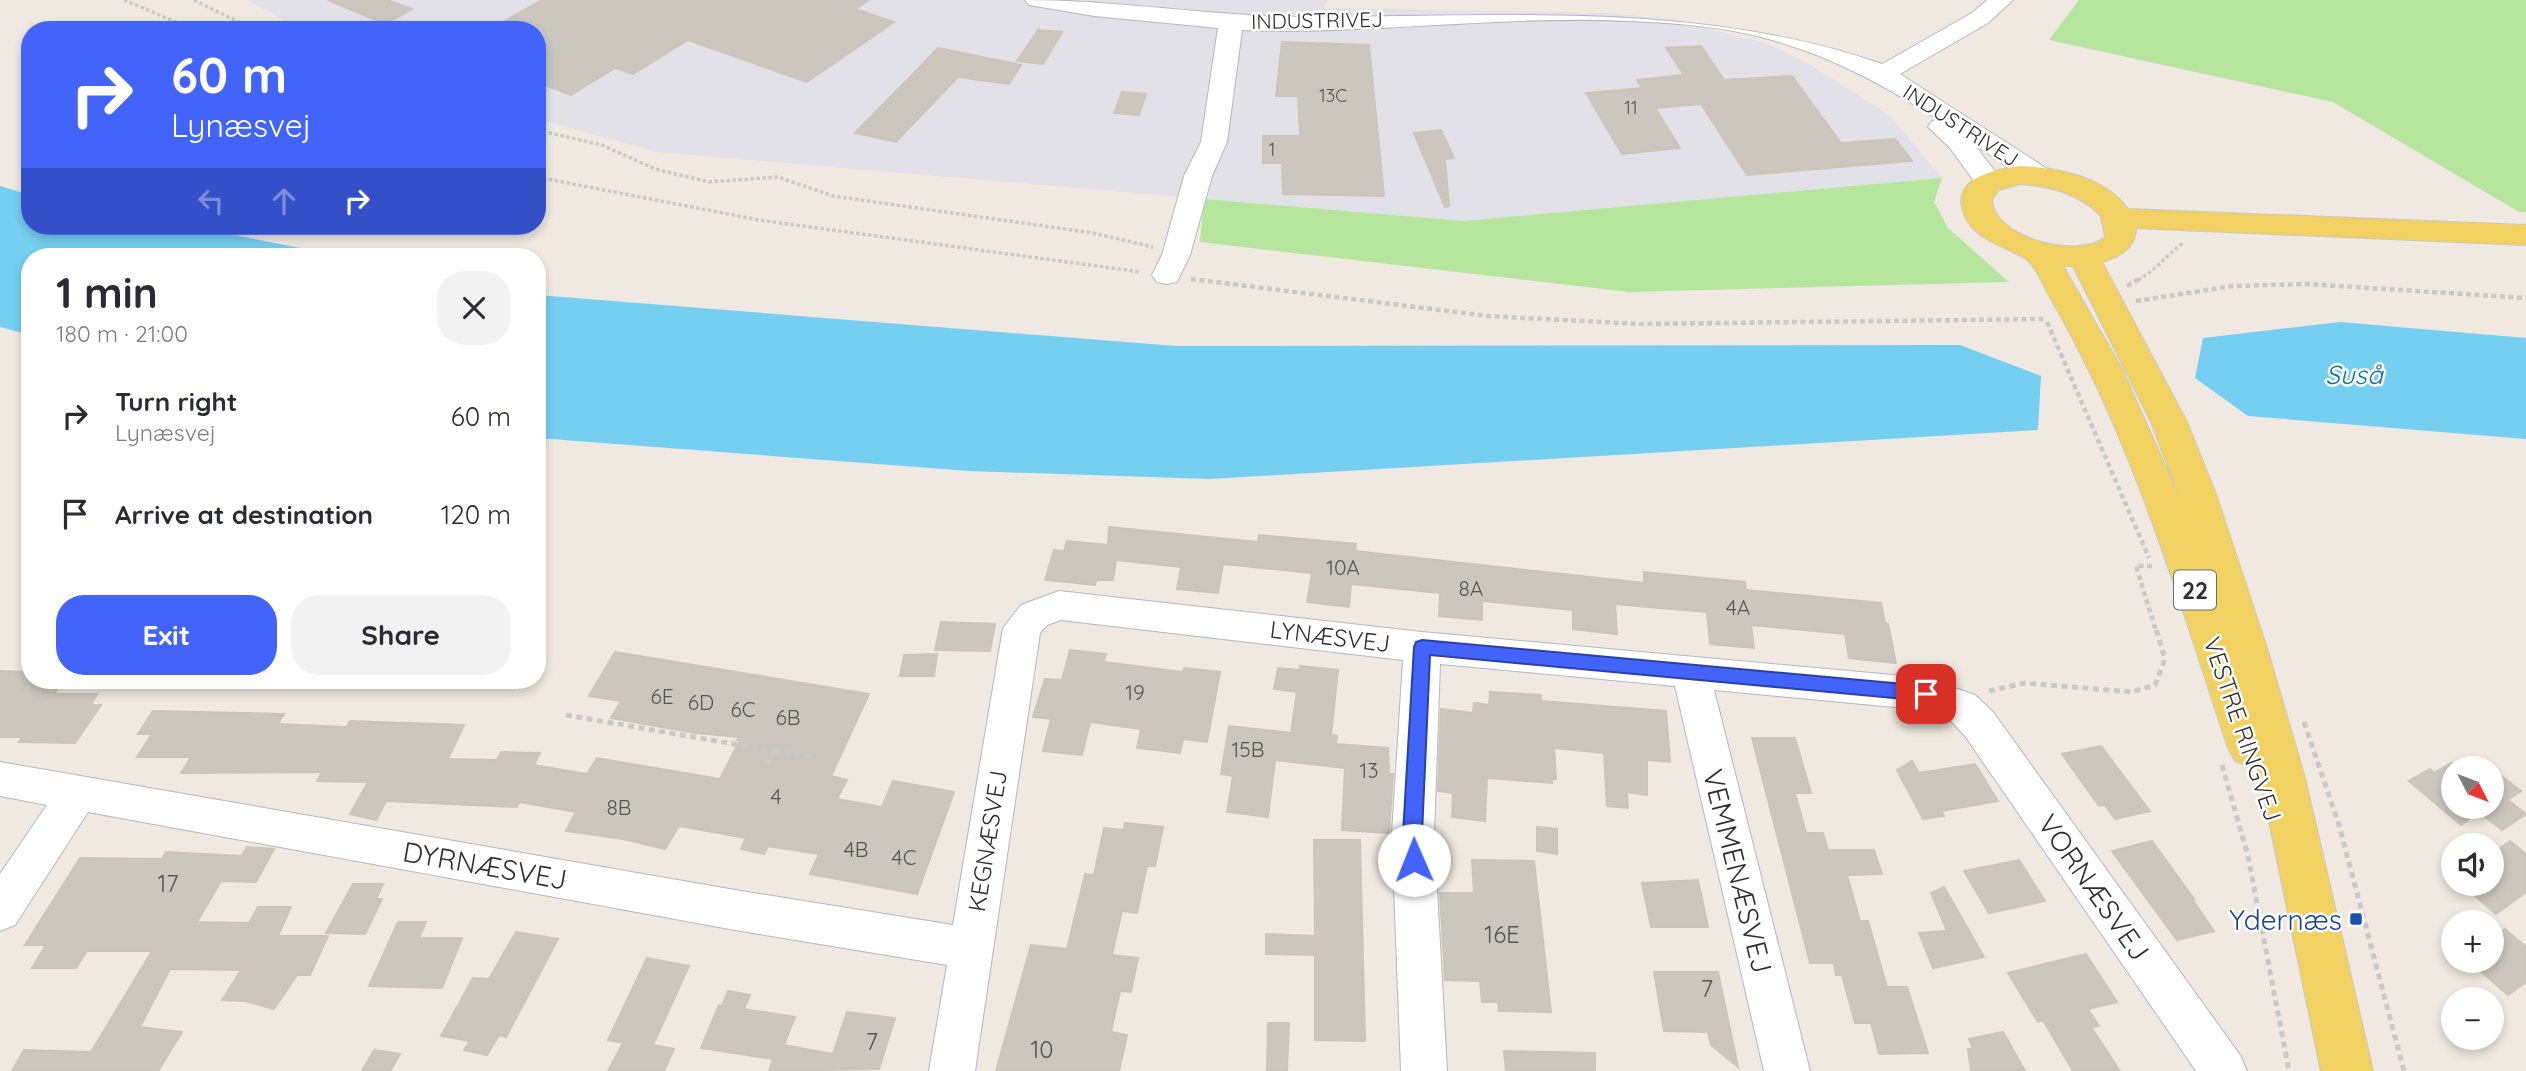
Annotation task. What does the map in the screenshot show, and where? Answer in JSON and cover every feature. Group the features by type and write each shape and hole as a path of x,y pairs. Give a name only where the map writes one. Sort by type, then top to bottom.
{"main road":[{"path":"2011,176 2039,176 2059,179 2096,195 2118,218 2121,229 2119,239 2112,247 2106,282 2062,257 2015,243 1995,231 1982,218 1976,204 1979,192 1989,182 2011,176"},
{"path":"2118,218 2173,232 2526,235"},
{"name":"VESTRE RINGVEJ","path":"2039,252 2059,284 2122,408 2183,555 2317,942"},
{"name":"VESTRE RINGVEJ","path":"2106,282 2169,422 2197,494 2246,648 2283,778 2347,1071"}],"street":[{"name":"INDUSTRIVEJ","path":"1037,0 1198,20 1336,23 1570,7 1649,10 1758,28 1814,46 1882,74 2039,176"},
{"path":"1882,74 1980,18 2001,0"},
{"path":"1172,265 1198,176 1214,142 1231,21"},
{"name":"INDUSTRIVEJ","path":"1882,74 1895,94 1959,142 1989,182"},
{"name":"LYNÆSVEJ","path":"1034,615 1059,605 1422,647 1926,694 1961,706"},
{"name":"KEGNÆSVEJ","path":"952,1071 1022,628 1034,615"},
{"path":"1422,647 1413,834 1424,1071"},
{"name":"VEMMENÆSVEJ","path":"1690,670 1787,1071"},
{"name":"VORNÆSVEJ","path":"1961,706 1979,724 2224,1071"},
{"name":"DYRNÆSVEJ","path":"0,779 735,910 970,948"},
{"path":"0,911 79,791"}],"path":[{"path":"124,0 174,21"},
{"path":"194,0 237,21"},
{"path":"546,132 602,145 654,169 709,182 778,177 833,196 1132,240 1172,265"},
{"path":"546,179 758,220 1172,265 1488,316 1639,324 2045,319"},
{"path":"2106,282 2124,287 2157,269 2173,232 2194,239"},
{"path":"2106,282 2233,286 2308,284 2526,298"},
{"path":"2039,307 2157,579"},
{"path":"1961,706 1985,691 2025,683 2132,692 2155,685 2165,659 2136,566 2152,566"},
{"path":"566,715 817,758"},
{"path":"766,765 774,751"},
{"path":"2219,755 2248,856 2289,1071"}],"shaded area":[{"path":"247,0 1328,0 1322,8 1607,13 1669,19 1769,44 1809,64 1890,116 1942,178 1463,221 656,152 546,121 546,21 286,21"}],"green space":[{"path":"2079,0 2526,0 2526,212 2519,212 2333,102 2049,40"},
{"path":"1942,178 1934,202 1948,228 2009,282 1629,292 1200,242 1204,199 1463,221"}],"water":[{"path":"0,186 21,192 21,235 233,235 301,248 21,248 21,333 0,327"},
{"path":"546,296 1176,346 1960,345 2041,376 2038,430 1210,479 969,471 546,439"},
{"name":"Suså","path":"2340,322 2526,338 2526,439 2248,416 2195,378 2203,338"}],"building":[{"path":"328,0 387,0 412,9 390,21 378,21"},
{"path":"542,0 869,0 855,9 894,22 807,82 688,40 633,74 615,68 571,95 546,85 546,21 505,21"},
{"path":"1038,30 1062,32 1043,64 1017,61"},
{"path":"1282,42 1369,45 1384,196 1283,194 1282,163 1263,163 1263,136 1300,136 1298,96 1276,96"},
{"path":"1701,46 1724,80 1792,76 1841,143 1895,139 1912,161 1747,175 1701,104 1655,108 1680,148 1622,154 1586,93 1642,88 1637,80 1684,75 1666,48"},
{"path":"938,48 1021,65 1009,84 958,77 896,142 855,133"},
{"path":"1122,92 1146,94 1139,115 1114,113"},
{"path":"1441,130 1454,158 1445,159 1449,206 1445,207 1414,133"},
{"path":"1109,527 1258,542 1259,535 1356,544 1355,551 1644,583 1644,572 1745,582 1746,590 1881,603 1896,663 1849,658 1845,634 1751,625 1754,648 1710,644 1707,612 1615,604 1617,634 1573,629 1573,610 1482,601 1482,620 1439,616 1440,593 1351,584 1349,607 1307,602 1312,573 1223,564 1218,593 1177,589 1181,567 1116,560 1113,580 1096,580 1095,585 1045,580 1054,550 1064,551 1067,541 1108,545"},
{"path":"941,622 995,624 990,651 935,650"},
{"path":"1070,650 1106,654 1104,662 1183,672 1184,668 1220,672 1207,742 1183,739 1180,753 1137,748 1141,729 1090,722 1082,755 1043,751 1051,719 1033,717 1045,679 1062,680"},
{"path":"615,652 869,694 831,776 847,780 837,799 882,807 893,781 954,792 917,894 810,874 819,854 768,846 764,854 741,849 746,838 679,826 665,849 623,839 566,831 576,812 519,802 517,807 386,801 376,820 350,814 368,782 317,781 322,772 181,773 191,757 137,757 152,734 138,734 153,711 284,714 278,724 347,727 350,721 464,725 448,759 497,760 501,752 540,753 534,765 587,774 597,758 720,779 740,740 737,740 739,737 695,733 611,718 621,701 589,696"},
{"path":"937,654 934,676 900,676 904,655"},
{"path":"1300,666 1338,670 1331,735 1337,736 1336,744 1388,748 1389,774 1393,774 1389,833 1342,830 1345,768 1275,760 1268,817 1227,812 1233,776 1221,774 1229,726 1291,733 1297,692 1274,689 1278,668 1300,670"},
{"path":"0,671 21,672 21,689 57,689 54,694 97,694 91,705 101,705 75,743 19,742 22,737 0,737"},
{"path":"1490,692 1541,695 1541,701 1666,711 1670,762 1647,760 1647,795 1627,792 1628,808 1607,806 1604,753 1554,748 1556,779 1552,779 1552,783 1487,778 1485,821 1452,817 1453,793 1438,791 1441,709 1473,713 1474,703 1489,705"},
{"path":"1752,738 1795,738 1811,793 1795,793 1806,833 1823,833 1828,850 1874,850 1882,874 1847,875 1860,921 1868,921 1887,987 1907,987 1928,1053 1879,1054 1871,1023 1855,1023 1842,975 1836,975 1834,963 1810,963"},
{"path":"2101,746 2150,811 2115,819 2105,805 2099,806 2062,754"},
{"path":"1912,761 1919,773 1975,764 1998,801 1941,811 1944,816 1923,819 1897,770"},
{"path":"2430,769 2434,773 2441,769 2441,808 2409,781"},
{"path":"2504,778 2521,791 2508,800 2526,814 2502,830 2488,819 2504,819"},
{"path":"2454,819 2469,819 2461,825"},
{"path":"1125,823 1163,827 1155,866 1147,866 1137,913 1122,911 1112,955 1138,958 1131,992 1120,991 1111,1032 1127,1035 1119,1071 996,1071 1031,945 1067,949 1085,874 1094,875 1104,828 1124,830"},
{"path":"1537,827 1557,829 1557,854 1537,851"},
{"path":"1314,840 1360,840 1365,1041 1315,1040 1315,955 1266,954 1266,934 1315,936"},
{"path":"2152,841 2214,931 2177,940 2112,851"},
{"path":"2510,841 2526,854 2526,892 2501,910 2491,910 2475,896 2504,896 2504,845"},
{"path":"247,847 274,849 256,882 221,881 197,922 249,923 258,907 291,907 278,936 328,936 310,975 297,975 274,1009 245,1001 222,1000 241,970 170,969 140,1027 182,1032 158,1071 12,1071 24,1050 91,1052 152,951 87,951 76,968 32,968 46,945 25,945 80,858 162,859 166,852 242,856"},
{"path":"1472,860 1534,861 1551,1012 1499,1011 1498,1002 1482,1002 1480,981 1445,980 1440,893 1474,893"},
{"path":"2019,860 2045,901 1989,913 1964,871"},
{"path":"1698,880 1708,927 1651,927 1642,883"},
{"path":"353,884 383,884 376,899 382,899 365,934 326,933"},
{"path":"1944,887 1984,957 1933,968 1919,933 1947,931 1931,893"},
{"path":"398,922 426,922 419,938 462,938 442,988 369,986"},
{"path":"2504,930 2526,947 2526,982 2508,995 2504,987 2499,987 2483,973 2504,973"},
{"path":"516,932 558,939 506,1037 499,1035 487,1055 464,1050 470,1041 441,1036 473,978 489,979"},
{"path":"2086,954 2117,1002 2088,1009 2099,1026 2091,1027 2120,1071 2073,1071 2043,1020 2038,1022 2008,973"},
{"path":"647,958 689,966 653,1045 674,1049 664,1071 608,1071 623,1043 608,1040"},
{"path":"1654,972 1718,972 1738,1067 1711,1045 1708,1032 1664,1031"},
{"path":"728,991 750,995 744,1009 795,1017 784,1045 833,1054 847,1012 895,1018 879,1069 769,1071 773,1059 701,1048 719,1005 722,1006"},
{"path":"1268,1023 1289,1023 1287,1071 1267,1071"},
{"path":"2003,1032 2025,1071 1971,1071 1968,1049 1973,1049 1969,1039"},
{"path":"374,1050 400,1054 390,1071 362,1071"},
{"path":"1504,1051 1595,1053 1595,1071 1506,1071"}],"place":[{"name":"Ydernæs","path":"2356,919"}],"route":[{"path":"1414,860 1422,647 1926,694"}]}
